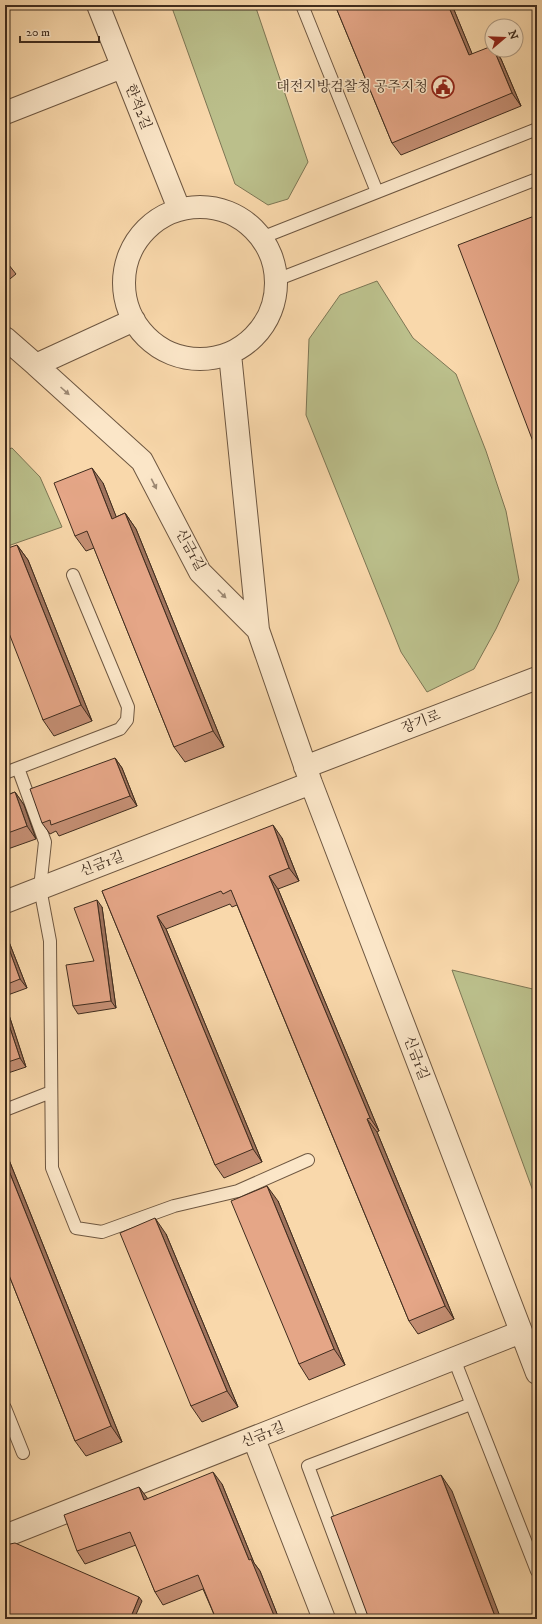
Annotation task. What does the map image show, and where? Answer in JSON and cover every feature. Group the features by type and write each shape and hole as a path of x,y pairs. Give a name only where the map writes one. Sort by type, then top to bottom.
{"street":[{"name":"한적2길","path":"98,5 179,209"},
{"path":"5,113 122,67"},
{"path":"202,207 224,211 245,221 261,238 271,258 276,280 273,303 264,324 249,342 230,354 205,360 180,357 158,347 140,330 127,308 123,284 127,259 138,237 157,220 179,209 202,207"},
{"path":"36,365 134,320"},
{"name":"신금1길","path":"5,338 142,461 200,572 258,630 308,775 537,1373"},
{"path":"230,354 258,630"},
{"name":"장기로","path":"308,775 537,678"},
{"name":"신금1길","path":"5,902 308,775"},
{"name":"신금1길","path":"5,1536 521,1332"},
{"path":"254,1438 324,1619"}],"lane":[{"path":"302,5 377,192"},
{"path":"261,238 537,128"},
{"path":"276,280 537,179"},
{"path":"5,773 120,729 127,720 128,707 73,574"},
{"path":"18,768 45,842 40,888 50,941 52,1168 76,1228 102,1232 174,1206 238,1190 308,1160"},
{"path":"5,1110 51,1092"},
{"path":"454,1359 537,1571"},
{"path":"364,1619 308,1466 471,1404"},
{"path":"5,1408 23,1452"}],"green space":[{"path":"171,5 255,5 308,162 288,199 268,205 235,184"},
{"path":"377,281 413,338 456,374 486,451 506,511 519,580 496,629 474,669 427,692 401,652 306,415 309,339 340,295"},
{"path":"12,448 40,477 62,527 5,547 5,450"},
{"path":"452,970 537,990 537,1202"}],"building":[{"name":"대전지방검찰청 공주지청","path":"335,5 448,5 469,55 484,49 484,58 497,58 512,93 392,143"},
{"path":"537,215 537,452 458,245"},
{"path":"5,260 9,264 5,267"},
{"path":"92,468 112,519 125,513 213,731 174,747 87,531 75,536 54,483"},
{"path":"17,545 81,705 43,720 5,623 5,549"},
{"path":"115,758 130,796 51,825 50,820 42,823 30,789"},
{"path":"15,792 27,826 5,834 5,796"},
{"path":"273,825 289,868 269,876 370,1118 367,1119 445,1306 409,1321 231,890 223,894 221,891 157,916 253,1149 215,1165 102,891"},
{"path":"97,900 111,1001 73,1006 66,965 94,961 74,908"},
{"path":"5,938 20,979 5,985"},
{"path":"5,1013 20,1058 5,1063"},
{"path":"5,1161 111,1426 75,1441 5,1265"},
{"path":"267,1186 334,1349 299,1364 231,1201"},
{"path":"155,1218 227,1391 191,1406 120,1233"},
{"path":"213,1472 249,1560 251,1559 275,1618 273,1619 216,1619 198,1575 155,1592 130,1532 77,1551 64,1515 139,1487 144,1500"},
{"path":"441,1475 496,1619 369,1619 331,1517"},
{"path":"15,1543 139,1597 130,1619 5,1619 5,1545"}],"place":[{"name":"대전지방검찰청 공주지청","path":"443,87"}]}
